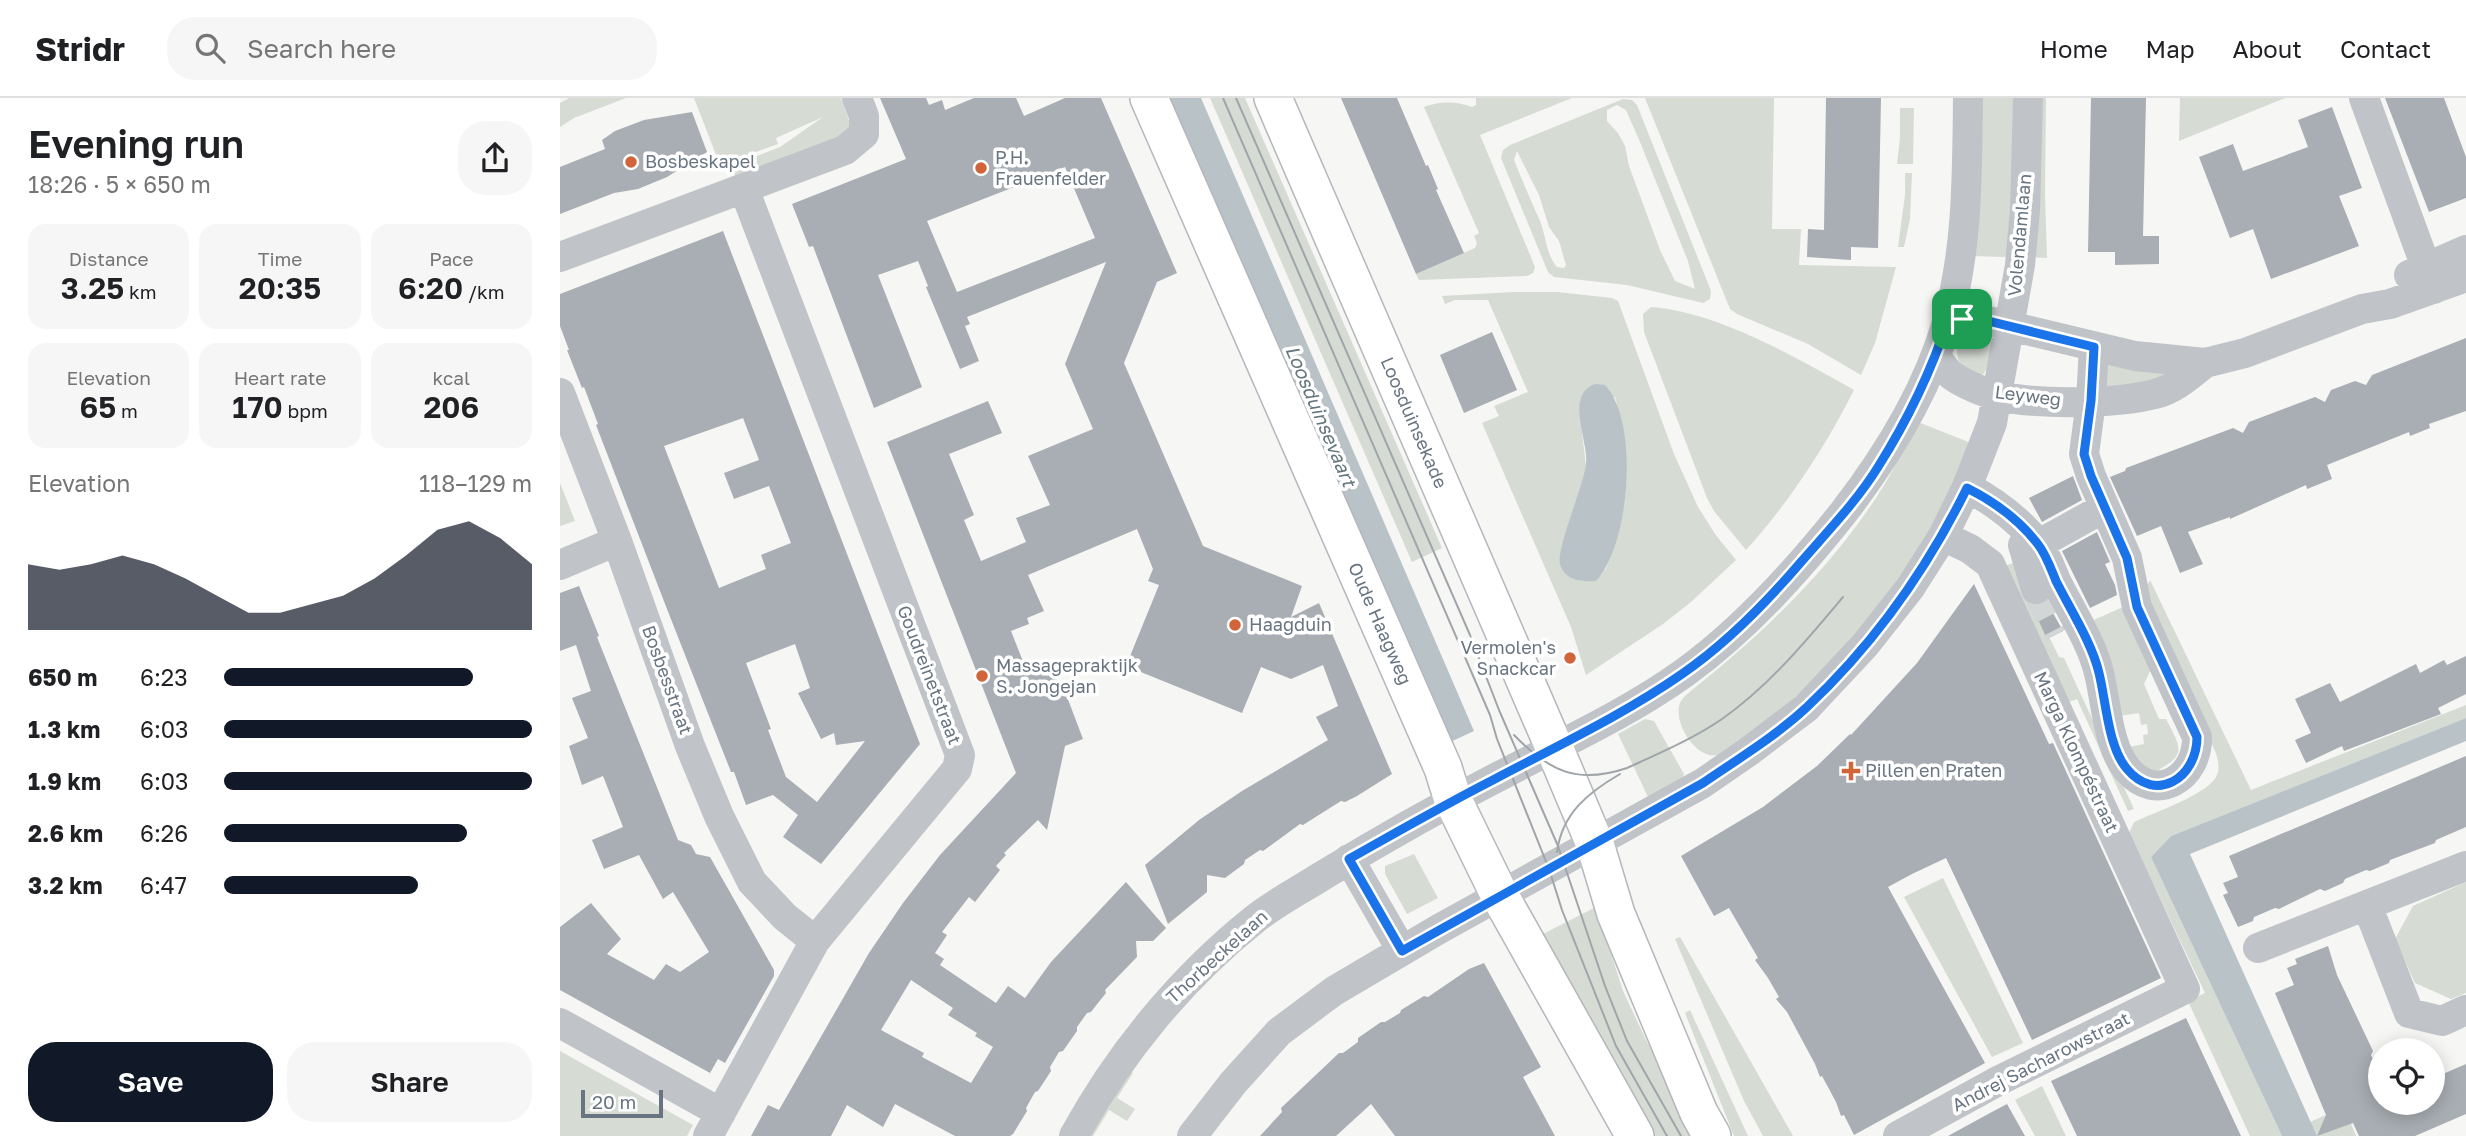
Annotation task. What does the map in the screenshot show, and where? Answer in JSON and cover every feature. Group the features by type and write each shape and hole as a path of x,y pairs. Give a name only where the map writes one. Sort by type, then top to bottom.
{"main road":[{"name":"Oude Haagweg","path":"1149,98 1443,768 1453,800 1500,896 1635,1136"},
{"name":"Loosduinsekade","path":"1273,98 1554,747"},
{"path":"1554,747 1595,844 1616,914 1699,1113 1712,1136"}],"street":[{"path":"560,257 845,150 864,134 864,116 857,98"},
{"path":"1554,747 1651,694 1685,672 1726,639 1778,589 1877,469 1917,397 1936,357 1948,320 1960,264 1966,211 1968,98"},
{"name":"Volendamlaan","path":"1500,896 1703,783 1748,752 1806,708 1865,645 1910,588 1943,536 1967,488 1992,423 2010,326 2025,210 2028,98"},
{"path":"2364,98 2430,278"},
{"name":"Goudreinetstraat","path":"714,1125 815,941 957,769 960,755 744,189"},
{"name":"Leyweg","path":"2430,278 2466,250"},
{"name":"Leyweg","path":"1948,320 1976,318 2134,356 2205,363 2245,353 2362,309 2380,291 2430,278 2466,277"},
{"path":"1967,488 1994,502 2028,535 2097,665 2114,746 2125,767 2136,779 2157,786 2169,784 2188,770 2197,749 2197,737 2137,607 2127,558 2104,508 2084,454 2094,347"},
{"name":"Leyweg","path":"1936,357 1952,376 1997,396 2031,400 2111,401 2156,394 2176,386 2205,363"},
{"name":"Bosbesstraat","path":"560,393 617,541 690,746 719,816 752,882 785,917 815,941"},
{"path":"2028,535 2104,508"},
{"path":"2028,535 2036,589"},
{"name":"Marga Klompéstraat","path":"1943,536 1970,548 1990,564 2185,989"},
{"path":"560,565 617,541"},
{"path":"2059,633 2084,682 2106,705"},
{"name":"Thorbeckelaan","path":"1074,1136 1095,1097 1171,997 1256,918 1349,859 1554,747"},
{"path":"1349,859 1402,951"},
{"path":"2258,948 2466,866"},
{"path":"1192,1136 1233,1083 1279,1032 1334,991 1500,896"},
{"path":"2367,905 2409,1013 2442,1021 2466,1010"},
{"name":"Andrej Sacharowstraat","path":"1898,1136 1998,1081 2185,989"},
{"path":"560,1023 714,1125"}],"shaded area":[{"path":"569,98 626,98 574,118 560,127 560,103"},
{"path":"694,98 841,98 851,126 847,136 737,182 731,166 780,147 823,117 776,138 778,144 720,165"},
{"path":"1210,98 1245,98 1442,548 1412,562"},
{"path":"1476,98 1572,98 1480,135 1535,267 1533,273 1527,276 1419,280 1416,274 1475,248 1477,243 1474,236 1479,233 1424,107 1448,102 1472,107 1476,105"},
{"path":"1645,98 1774,98 1772,229 1801,229 1799,265 1896,267 1875,343 1861,375 1808,344 1730,309"},
{"path":"1977,98 2015,98 2013,209 2007,257 1970,256"},
{"path":"2041,98 2046,98 2047,258 2027,257"},
{"path":"2180,98 2285,98 2179,141"},
{"path":"1623,99 1632,100 1637,105 1711,291 1710,299 1703,303 1627,285 1554,277 1548,272 1501,158 1503,150","holes":["1617,105 1626,110 1640,142 1688,261 1695,289 1675,281 1660,250 1629,166 1625,146 1607,121 1607,110","1517,151 1539,195 1549,227 1559,241 1566,265 1564,268 1557,267 1551,256 1540,221 1514,160"]},
{"path":"1900,108 1914,108 1913,164 1897,164"},
{"path":"1905,173 1912,173 1910,219 1904,247 1898,247 1905,195"},
{"path":"1557,292 1618,301 1674,454 1698,507 1736,560 1663,624 1586,675 1571,627 1482,423 1499,416 1494,406 1528,392 1488,300 1455,300 1445,304 1442,296","holes":["1615,397 1626,464 1624,505 1605,571 1586,466 1580,400"]},
{"path":"1651,307 1677,311 1730,327 1782,351 1854,390 1805,474 1746,550 1714,511 1707,498 1644,332 1643,314"},
{"path":"1978,332 1984,333 1992,341 1987,368 1982,376 1961,366 1957,354 1959,344"},
{"path":"2115,361 2173,369 2170,383 2107,386 2105,374 2108,365"},
{"path":"1918,422 1971,443 1936,520 1896,587 1845,651 1787,708 1723,753 1705,754 1690,741 1684,731 1680,722 1680,703 1765,628 1834,554 1882,489"},
{"path":"560,483 575,521 560,526"},
{"path":"2013,563 2059,657 2064,658 2134,809 2128,811 2077,699 2066,703 2002,567"},
{"path":"2150,580 2251,790 2466,705 2466,718 2171,836 2151,857 2282,1136 2250,1136 2188,1001 2205,993 2129,833 2134,822 2204,789 2212,782 2218,770 2216,753 2143,594"},
{"path":"2123,607 2151,669 2144,684 2159,719 2166,719 2178,745 2176,756 2153,773 2124,748 2144,744 2143,735 2148,734 2147,724 2141,725 2139,713 2119,716 2087,623"},
{"path":"1645,719 1654,721 1684,774 1682,780 1649,799 1618,734"},
{"path":"1414,854 1438,898 1407,914 1385,874 1385,866"},
{"path":"1943,878 2023,1043 1992,1057 1904,897"},
{"path":"2466,882 2466,993 2451,999 2415,983 2395,939 2413,906"},
{"path":"1596,907 1623,991 1698,1136 1644,1136 1535,938"},
{"path":"1680,937 1793,1136 1763,1136 1744,1101 1675,939"},
{"path":"1690,1010 1748,1136 1734,1136 1685,1013"},
{"path":"560,1051 693,1125 687,1136 560,1136"},
{"path":"1128,1069 1133,1073 1117,1098 1135,1109 1127,1121 1109,1110 1093,1136 1085,1136"},
{"path":"2042,1086 2066,1136 2035,1136 2015,1100"},
{"path":"2344,1107 2356,1136 2317,1136 2310,1122"}],"water":[{"name":"Loosduinsevaart","path":"1167,98 1201,98 1474,731 1446,744"},
{"path":"1595,384 1605,385 1616,403 1623,426 1626,483 1617,540 1608,564 1596,581 1585,581 1570,577 1562,570 1560,556 1586,464 1579,408 1581,398 1586,390"},
{"path":"2466,718 2466,741 2190,854 2317,1136 2282,1136 2151,857 2171,836"}],"building":[{"path":"880,98 926,98 929,105 942,100 945,110 974,98 1016,98 1024,116 1065,98 1101,98 1177,273 1157,282 1124,363 1203,546 1302,586 1291,617 1319,603 1392,774 1357,796 1345,802 1341,801 1303,825 1300,824 1263,851 1260,850 1245,860 1244,864 1225,878 1207,875 1207,892 1168,924 1145,865 1199,820 1328,740 1316,717 1338,706 1323,665 1291,679 1261,667 1242,713 1126,666 1159,585 1148,581 1153,569 1137,529 1028,575 1044,611 1027,618 1029,624 1011,631 1028,674 1046,667 1048,673 1053,672 1058,683 1061,681 1083,739 1065,746 1047,830 1038,820 1004,853 1006,855 996,866 1000,870 975,902 969,897 942,932 947,935 935,953 944,959 940,965 996,1003 1008,986 1025,998 1051,962 1126,882 1166,928 1153,941 1136,941 1137,957 1105,990 1106,993 1091,1012 1087,1013 1063,1051 1059,1052 1050,1067 1051,1071 1035,1092 1027,1111 1010,1136 955,1136 895,1104 883,1127 847,1105 831,1136 751,1136 768,1105 779,1110 869,953 903,903 940,855 1016,773 887,442 988,401 1002,433 949,454 974,515 964,520 981,561 1026,542 1016,518 1050,505 1028,456 1093,429 1065,364 1106,262 967,317 970,324 965,326 979,361 960,369 918,261 878,275 922,387 874,408 813,246 809,247 792,204 906,159","holes":["1065,167 1095,238 957,292 927,221","911,980 953,1008 948,1015 977,1033 975,1036 993,1047 971,1083 922,1057 924,1053 881,1030"]},
{"path":"1341,98 1397,98 1464,253 1416,274"},
{"path":"1826,98 1881,98 1878,248 1851,247 1851,260 1807,257 1808,229 1824,230"},
{"path":"2091,98 2146,98 2143,236 2159,236 2159,264 2115,265 2115,252 2088,252"},
{"path":"2385,98 2444,98 2466,157 2466,198 2429,212"},
{"path":"2332,107 2362,188 2339,196 2359,246 2271,279 2253,229 2230,238 2199,157 2233,144 2243,171 2308,147 2298,120"},
{"name":"Bosbeskapel","path":"692,112 707,152 667,177 638,189 614,193 560,214 560,167 605,149 602,140 615,131 644,120"},
{"path":"723,231 920,744 821,864 783,837 798,815 773,795 746,805 667,609 584,387 582,388 567,350 560,326 560,294","holes":["743,418 759,460 724,473 734,499 769,486 791,543 761,555 766,569 719,588 664,446","795,644 810,688 798,693 821,739 834,733 836,745 865,741 817,802 786,777 746,663"]},
{"path":"1492,332 1517,390 1464,413 1440,355"},
{"path":"2466,338 2466,411 2429,424 2430,428 2410,436 2409,432 2327,465 2332,479 2307,489 2306,485 2230,519 2188,532 2203,564 2180,573 2161,526 2137,536 2110,477 2125,471 2126,468 2233,428 2243,433 2249,422 2315,397 2325,402 2331,390 2355,381 2366,385 2372,375"},
{"path":"2073,476 2082,500 2042,522 2029,498"},
{"path":"2097,532 2110,562 2105,564 2117,595 2090,608 2062,551"},
{"path":"1974,584 2049,744 2053,743 2161,978 2032,1040 1946,858 1912,874 1888,887 1985,1063 1854,1135 1844,1115 1841,1116 1787,1012 1776,999 1779,997 1755,960 1758,958 1729,908 1714,916 1681,856 1763,807 1817,766 1851,735 1917,663"},
{"path":"579,586 678,840 691,845 696,854 710,857 774,970 774,976 725,1063 718,1059 710,1073 560,990 560,927 591,903 621,939 607,954 654,980 666,964 680,972 709,952 673,892 663,899 639,855 604,869 592,840 623,827 603,776 582,785 569,746 588,738 572,698 591,691 576,645 560,651 560,593"},
{"path":"2047,602 2063,631 2047,639 2032,606"},
{"path":"2466,656 2466,694 2438,708 2441,714 2344,751 2342,746 2306,763 2295,740 2311,733 2295,699 2330,683 2340,702 2416,664 2420,673 2444,660 2447,665"},
{"path":"2466,756 2466,827 2436,840 2435,843 2390,860 2389,863 2345,879 2343,883 2325,891 2320,889 2279,909 2275,908 2254,917 2253,921 2238,927 2223,895 2228,893 2223,883 2238,877 2229,856"},
{"path":"2328,946 2337,975 2368,1040 2368,1115 2445,1115 2445,1073 2466,1064 2466,1114 2415,1136 2359,1136 2353,1123 2317,1136 2326,1115 2275,993 2294,985 2287,968 2297,964 2295,959"},
{"path":"1484,963 1541,1067 1523,1077 1555,1136 1395,1136 1371,1104 1336,1136 1260,1136 1282,1112 1281,1108 1339,1053 1358,1042 1358,1038 1424,996 1428,997 1469,969"},
{"path":"2186,1018 2241,1136 2077,1136 2051,1081"},
{"path":"2007,1104 2025,1136 1948,1136 1990,1113"}],"tunnel":[{"path":"2036,589 2059,633"}],"tram line":[{"path":"1223,98 1490,715 1616,1046 1667,1136"},
{"path":"1236,98 1470,635 1499,710 1558,846 1605,986 1627,1041 1681,1136"},
{"path":"1514,735 1539,758 1565,771 1593,775 1627,768 1699,733 1739,706 1786,662 1843,597"},
{"path":"1557,852 1565,826 1579,805 1598,788 1620,774"}],"place":[{"name":"Bosbeskapel","path":"631,162"},
{"name":"P.H. Frauenfelder","path":"981,168"},
{"name":"Haagduin","path":"1235,625"},
{"name":"Vermolen's Snackcar","path":"1570,658"},
{"name":"Massagepraktijk S. Jongejan","path":"982,676"},
{"name":"Pillen en Praten","path":"1851,771"}],"route":[{"path":"1976,318 2094,347 2084,454 2127,558 2137,607 2197,737 2197,749 2188,770 2169,784 2157,786 2136,779 2125,767 2114,746 2097,665 2039,544 1994,502 1967,488 1943,536 1910,588 1865,645 1806,708 1703,783 1402,951 1349,859 1453,800 1605,721 1685,672 1726,639 1778,589 1877,469 1917,397 1936,357 1948,320 1962,319 1976,318"}]}
